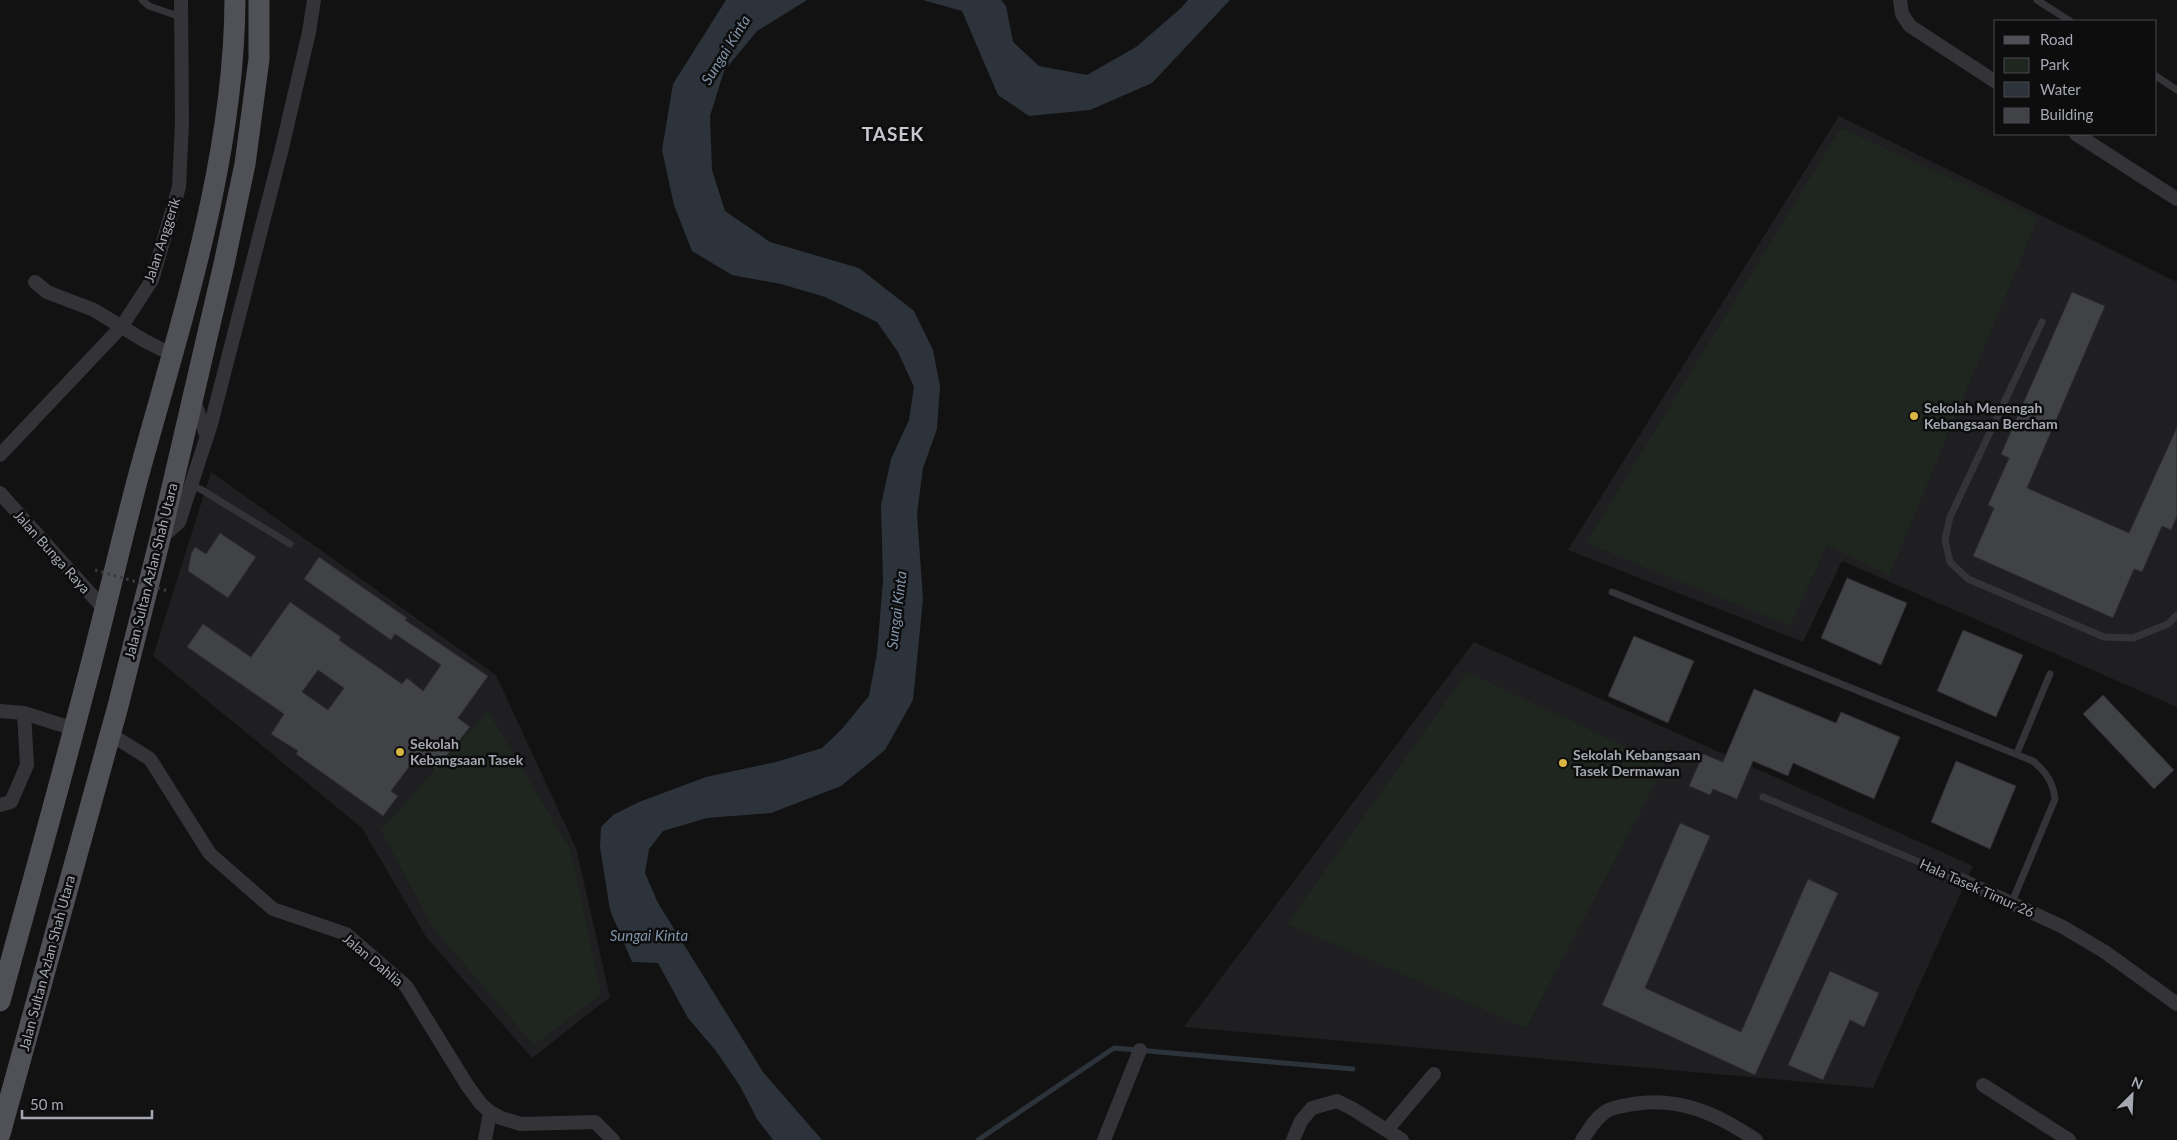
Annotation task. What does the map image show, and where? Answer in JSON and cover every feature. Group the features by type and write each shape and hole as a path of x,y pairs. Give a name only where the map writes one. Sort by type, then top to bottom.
{"main road":[{"path":"0,1001 74,729 139,472 173,355 210,212 228,105 235,0"},
{"name":"Jalan Sultan Azlan Shah Utara","path":"0,1134 110,734 160,539 224,264 245,164 259,59 259,0"}],"street":[{"name":"Jalan Anggerik","path":"0,455 122,326 152,280 179,187 182,123 181,0"},
{"path":"160,539 179,522 232,347 282,148 309,32 314,0"},
{"path":"1900,0 1902,14 1910,26 1994,81"},
{"path":"2078,135 2177,199"},
{"path":"35,282 47,292 94,310 145,341 173,355"},
{"path":"193,397 206,437"},
{"name":"Jalan Bunga Raya","path":"0,493 105,610"},
{"path":"0,711 24,713 74,729"},
{"path":"0,805 11,802 27,765 24,713"},
{"name":"Jalan Dahlia","path":"110,734 150,759 210,854 273,909 346,934 406,986 467,1085 481,1104 490,1112 501,1118 521,1124 595,1122 613,1140"},
{"name":"Hala Tasek Timur 26","path":"1953,876 2063,926 2105,952 2177,1004"},
{"path":"1104,1140 1140,1050"},
{"path":"1387,1130 1434,1074"},
{"path":"1983,1085 2069,1140"},
{"path":"1293,1140 1301,1121 1312,1108 1337,1102 1402,1140"},
{"path":"1582,1140 1594,1123 1606,1112 1613,1108 1647,1102 1689,1105 1734,1125 1756,1140"},
{"path":"485,1140 490,1112"}],"lane":[{"path":"142,0 149,6 181,17"},
{"path":"2037,0 2068,20"},
{"path":"2157,77 2177,90"},
{"path":"2042,322 1950,517 1945,540 1950,562 1968,579 2104,637 2132,638 2168,624 2177,615"},
{"path":"191,485 290,544"},
{"path":"1612,592 2017,753 2041,767 2053,787 2055,799 2012,902"},
{"path":"2017,753 2050,674"},
{"name":"Hala Tasek Timur 26","path":"1763,797 1953,876"}],"path":[{"path":"95,570 168,591"}],"shaded area":[{"name":"Sekolah Menengah Kebangsaan Bercham","path":"1839,116 2177,282 2177,707 1842,561 1803,642 1568,550"},
{"name":"Sekolah Kebangsaan Tasek","path":"211,472 496,675 576,848 610,997 532,1058 426,937 362,828 153,656"},
{"name":"Sekolah Kebangsaan Tasek Dermawan","path":"1474,642 1973,866 1873,1088 1184,1027"}],"green space":[{"path":"1841,128 2038,218 1889,576 1827,545 1790,626 1586,543"},
{"path":"1467,672 1665,765 1526,1028 1287,924"},
{"path":"488,711 571,851 601,994 534,1045 433,928 381,830"}],"water":[{"name":"Sungai Kinta","path":"726,0 807,0 757,31 724,71 710,116 712,170 725,211 770,242 859,268 914,311 933,350 940,386 937,429 923,468 917,514 923,599 913,700 885,750 841,786 771,813 707,818 663,831 649,849 645,873 658,903 763,1072 822,1140 773,1140 757,1119 740,1086 716,1051 688,1018 658,963 632,962 610,910 600,847 601,827 613,815 639,802 706,777 776,762 822,748 841,730 869,696 877,653 883,581 881,505 891,459 909,420 914,387 898,352 877,322 825,297 781,284 732,275 692,251 674,205 662,150 673,84"},
{"path":"923,0 1001,0 1006,6 1013,42 1039,66 1087,75 1136,47 1188,0 1230,0 1152,83 1090,110 1029,116 998,95 962,11"}],"building":[{"path":"2072,292 2105,306 2027,488 2129,533 2177,427 2177,516 2171,530 2162,526 2142,572 2134,569 2113,618 1973,556 1994,508 1988,505 2009,458 2001,454"},
{"path":"220,533 256,557 228,598 188,571 191,554 195,547 206,554"},
{"path":"319,557 407,618 405,620 488,676 458,718 470,727 436,769 418,755 391,791 398,796 383,816 296,754 298,751 271,734 284,714 187,647 203,624 251,657 290,602 341,637 339,640 402,684 407,678 423,691 441,665 395,634 391,640 304,579","holes":["318,670 344,688 328,710 302,692"]},
{"path":"1847,578 1907,603 1881,665 1821,638"},
{"path":"1963,630 2023,655 1996,717 1937,691"},
{"path":"1634,636 1694,661 1668,723 1608,696"},
{"path":"1754,689 1836,723 1841,712 1900,737 1874,799 1793,763 1788,776 1753,761 1737,799 1713,789 1710,795 1689,786 1703,754 1723,762"},
{"path":"2103,695 2174,770 2154,789 2083,714"},
{"path":"1956,761 2016,786 1990,849 1931,822"},
{"path":"1680,823 1710,836 1645,988 1741,1032 1808,879 1838,893 1755,1075 1602,1005"},
{"path":"1830,971 1879,993 1864,1027 1850,1020 1823,1080 1788,1065"}],"waterway":[{"path":"978,1140 1114,1048 1353,1069"}],"place":[{"name":"Sekolah Menengah Kebangsaan Bercham","path":"1914,416"},
{"name":"Sekolah Kebangsaan Tasek","path":"400,752"},
{"name":"Sekolah Kebangsaan Tasek Dermawan","path":"1563,763"}],"district":[{"name":"TASEK","path":"893,134"}]}
